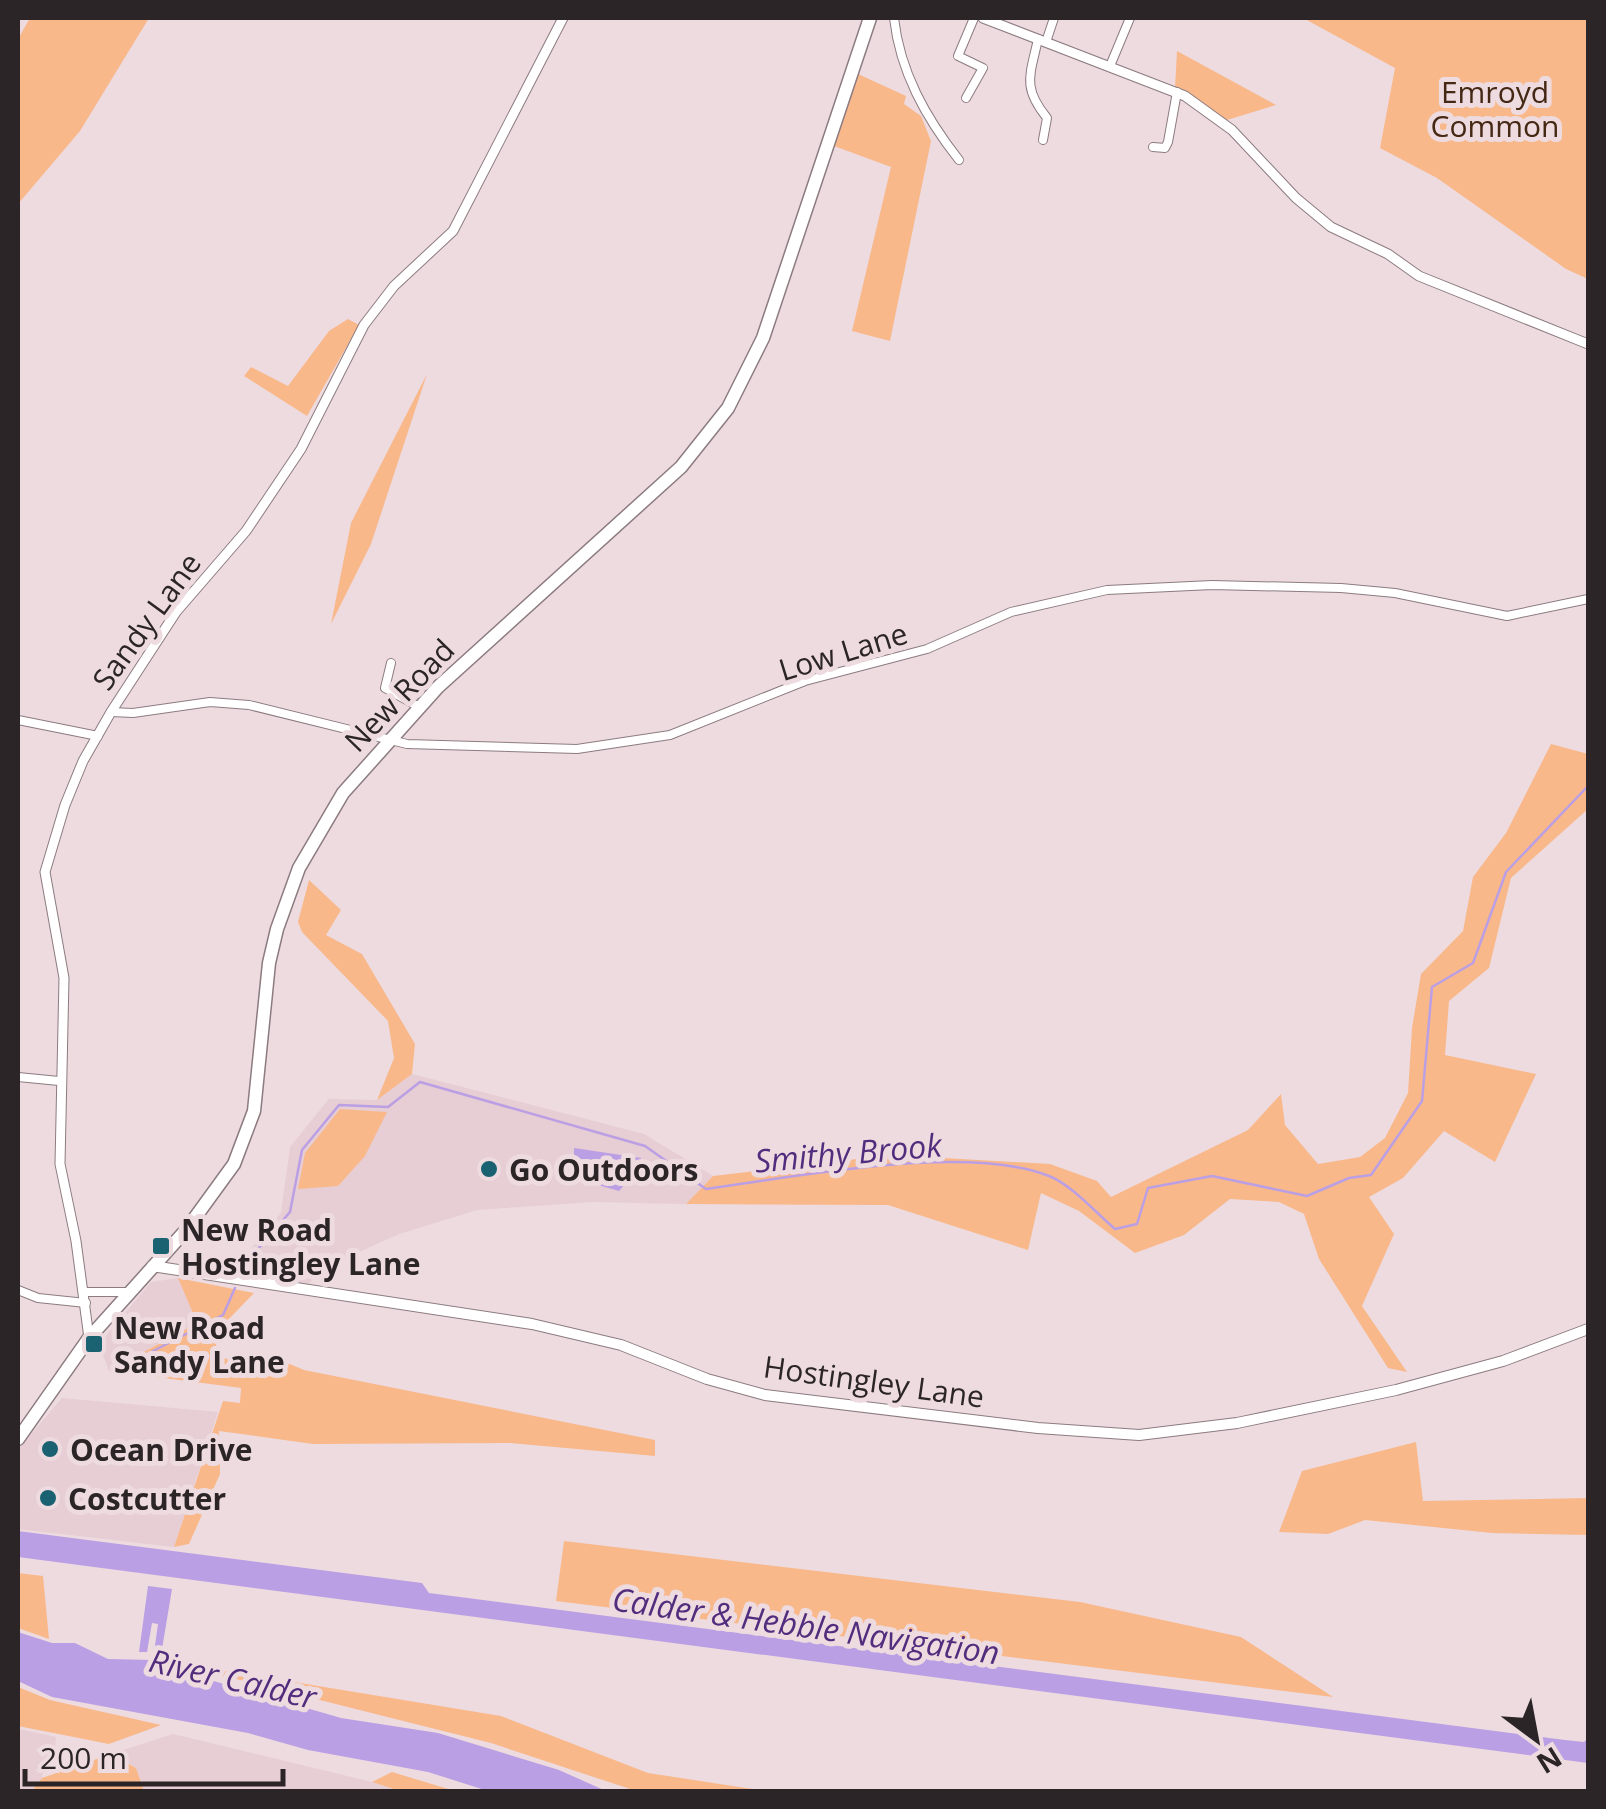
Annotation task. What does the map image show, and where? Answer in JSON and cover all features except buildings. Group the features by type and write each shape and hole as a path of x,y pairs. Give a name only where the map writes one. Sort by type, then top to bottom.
{"highway":[{"name":"New Road","path":"18,1439 89,1338 220,1189 240,1151 254,1111 269,963 289,893 322,823 419,707 681,467 728,408 763,338 870,18"}],"main road":[{"name":"Hostingley Lane","path":"152,1266 532,1324 621,1345 707,1379 765,1395 1038,1428 1139,1435 1237,1424 1396,1390 1504,1360 1588,1329"}],"street":[{"name":"Sandy Lane","path":"89,1338 60,1164 64,978 46,872 65,804 111,712 176,612 246,531 301,448 364,325 394,286 453,231 563,18"},
{"path":"894,18 904,65 928,120 958,160"},
{"path":"966,98 984,68 958,56 974,18"},
{"path":"983,18 1177,92 1232,130 1296,198 1332,227 1420,276 1588,344"},
{"path":"1043,140 1046,118 1029,96 1028,86 1042,40 1054,18"},
{"path":"1110,66 1130,18"},
{"path":"1153,147 1165,148 1168,142 1177,92"},
{"name":"Low Lane","path":"111,712 133,713 210,702 249,705 360,729 388,740 434,746 577,749 624,745 709,721 805,681 927,649 1011,612 1107,590 1212,584 1341,588 1395,594 1507,616 1588,600"},
{"path":"391,663 385,688 419,707"},
{"path":"18,720 98,736"},
{"path":"18,1077 59,1081"},
{"path":"18,1290 38,1298 85,1298 129,1292"}],"shaded area":[{"name":"Go Outdoors","path":"412,1074 644,1134 713,1176 686,1204 592,1202 477,1210 399,1234 330,1265 308,1284 232,1271 281,1213 290,1147 329,1099 377,1100"},
{"path":"574,1148 641,1158 641,1165 619,1191 574,1178"},
{"path":"178,1278 197,1323 109,1371 99,1344 151,1282"},
{"path":"62,1398 218,1412 174,1547 18,1529 18,1450"},
{"path":"18,1531 422,1583 429,1593 1565,1740 1584,1742 1588,1738 1588,1763 18,1557"},
{"name":"River Calder","path":"148,1586 172,1589 160,1661 165,1667 341,1718 438,1733 559,1770 606,1791 488,1791 428,1772 308,1750 248,1733 52,1697 18,1681 18,1632 52,1643 75,1643 108,1659 153,1660 158,1624 152,1623 147,1652 139,1652"},
{"path":"18,1729 56,1737 54,1754 45,1760 42,1778 32,1791 18,1791"},
{"path":"173,1734 400,1791 144,1791 136,1768 111,1754"}],"green space":[{"path":"30,18 149,18 80,131 18,204 18,39"},
{"name":"Emroyd Common","path":"1303,18 1588,18 1588,279 1566,269 1437,178 1380,148 1395,68"},
{"path":"1177,51 1276,105 1227,120 1175,88"},
{"path":"858,74 906,96 904,104 921,116 931,141 890,341 852,331 891,167 834,146"},
{"path":"348,319 359,325 307,416 244,376 251,367 288,386 329,331"},
{"path":"427,374 371,544 331,624 351,523"},
{"path":"1551,744 1588,754 1588,809 1511,878 1489,968 1449,1001 1445,1055 1536,1074 1495,1162 1444,1131 1403,1178 1369,1197 1394,1234 1362,1306 1407,1372 1388,1368 1319,1259 1304,1214 1279,1202 1230,1199 1184,1235 1135,1253 1079,1211 1041,1193 1028,1250 888,1205 686,1204 713,1176 891,1155 1050,1164 1097,1181 1111,1197 1248,1130 1281,1094 1285,1125 1318,1164 1360,1157 1385,1138 1408,1093 1412,1028 1421,974 1463,931 1473,877 1506,833"},
{"path":"309,880 341,910 326,935 362,954 415,1044 412,1074 377,1100 394,1058 388,1021 302,932 298,922"},
{"path":"340,1109 387,1112 365,1156 338,1186 298,1189 305,1153"},
{"path":"178,1278 254,1293 226,1322 210,1359 273,1357 304,1370 655,1440 655,1456 510,1443 313,1444 219,1431 220,1474 189,1544 174,1547 223,1401 240,1403 241,1388 109,1371 197,1323"},
{"path":"1416,1442 1423,1501 1588,1498 1588,1535 1492,1533 1365,1520 1328,1534 1279,1532 1302,1471"},
{"path":"564,1541 1080,1602 1241,1637 1333,1697 556,1601"},
{"path":"18,1573 43,1576 49,1639 18,1628"},
{"path":"165,1661 501,1716 648,1773 766,1791 636,1791 491,1743"},
{"path":"18,1687 50,1700 161,1725 109,1744 18,1726"},
{"path":"111,1754 136,1768 144,1791 32,1791 42,1778"},
{"path":"392,1772 455,1791 400,1791 372,1782"}],"waterway":[{"name":"Smithy Brook","path":"242,1275 252,1256 290,1212 302,1150 339,1105 388,1107 420,1082 645,1146 706,1189 880,1166 973,1162 1014,1167 1058,1180 1115,1229 1137,1224 1148,1188 1212,1176 1307,1196 1349,1178 1371,1175 1422,1101 1432,987 1473,963 1506,872 1588,786"},
{"name":"Smithy Brook","path":"122,1367 223,1315 235,1288"}],"place":[{"name":"Go Outdoors","path":"489,1169"},
{"name":"New Road Hostingley Lane","path":"161,1246"},
{"name":"New Road Sandy Lane","path":"94,1344"},
{"name":"Ocean Drive","path":"50,1449"},
{"name":"Costcutter","path":"48,1498"}],"water label":[{"name":"Calder & Hebble Navigation","path":"806,1625"}]}
